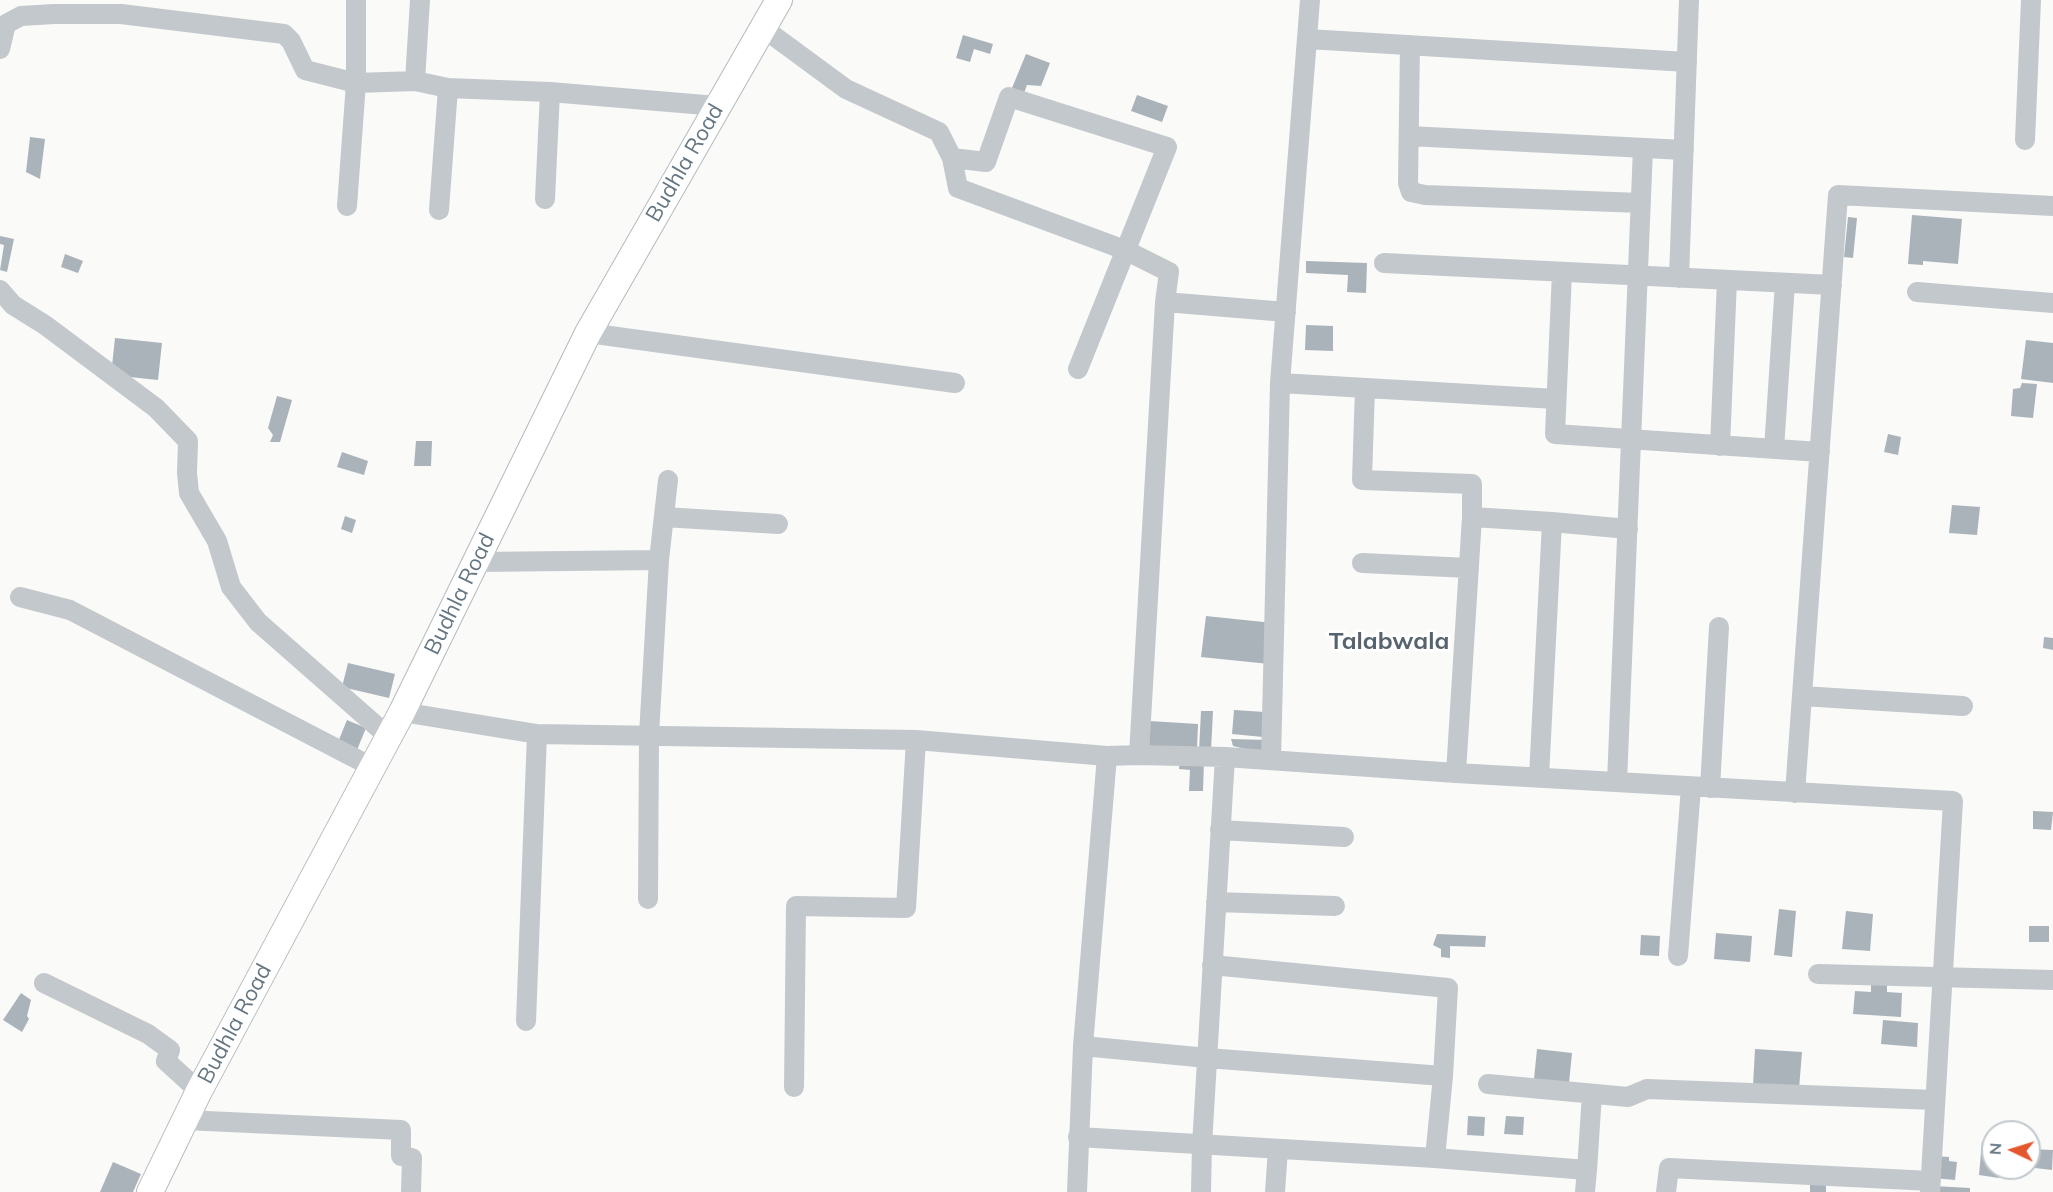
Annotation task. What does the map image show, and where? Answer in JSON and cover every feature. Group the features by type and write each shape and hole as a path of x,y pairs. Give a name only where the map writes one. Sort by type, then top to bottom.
{"main road":[{"name":"Budhla Road","path":"150,1192 199,1091 402,712 588,333 779,0"}],"street":[{"path":"347,206 356,83 356,0"},
{"path":"415,81 420,0"},
{"path":"1271,760 1280,383 1310,0"},
{"path":"1679,278 1689,0"},
{"path":"2025,140 2031,0"},
{"path":"0,49 6,24 21,16 121,14 284,34 291,41 305,70 356,83 415,81 448,88 550,92 717,106"},
{"path":"763,28 846,88 939,132 952,158 958,188 1125,250 1169,272 1165,302 1139,755"},
{"path":"1308,39 1687,62"},
{"path":"1410,45 1408,183 1411,192 1425,195 1641,203"},
{"path":"439,210 448,88"},
{"path":"544,199 550,92"},
{"path":"952,158 986,162 1010,97 1167,147 1078,369"},
{"path":"1409,136 1684,150"},
{"path":"1617,782 1643,148"},
{"path":"1795,793 1838,195 2053,206"},
{"path":"1384,263 1832,285"},
{"path":"1562,272 1555,434 1820,452"},
{"path":"1720,446 1727,280"},
{"path":"1774,449 1785,283"},
{"path":"0,290 13,305 45,325 156,408 188,441 189,493 217,541 231,587 258,622 389,737"},
{"path":"1917,292 2053,303"},
{"path":"1165,302 1286,312"},
{"path":"588,333 955,383"},
{"path":"1280,383 1556,399"},
{"path":"1365,388 1362,480 1472,484 1472,517 1456,773"},
{"path":"648,899 649,735 659,560 668,480"},
{"path":"664,517 778,524"},
{"path":"1472,517 1628,529"},
{"path":"1539,777 1552,522"},
{"path":"476,562 659,560"},
{"path":"1362,563 1469,568"},
{"path":"20,597 70,610 372,767"},
{"path":"1678,956 1719,627"},
{"path":"1802,696 1963,706"},
{"path":"402,712 537,734 916,740 1107,756 1271,760 1700,788 1953,801 1930,1187 1669,1168 1666,1192"},
{"path":"526,1021 537,734"},
{"path":"794,1088 796,906 906,908 916,740"},
{"path":"1077,1192 1083,1046 1107,756"},
{"path":"1201,1192 1225,758"},
{"path":"1221,830 1344,837"},
{"path":"1216,902 1335,906"},
{"path":"1212,965 1448,988 1435,1158"},
{"path":"1818,974 2053,980"},
{"path":"44,982 148,1034 170,1050 166,1061 199,1091"},
{"path":"1083,1046 1443,1076"},
{"path":"1488,1084 1628,1097 1647,1089 1935,1100"},
{"path":"1585,1192 1592,1094"},
{"path":"185,1120 401,1130 401,1156 412,1158 411,1192"},
{"path":"1078,1137 1435,1158 1587,1170"},
{"path":"1275,1192 1278,1149"}],"building":[{"path":"963,35 993,44 990,54 974,49 970,62 956,58"},
{"path":"1026,54 1050,63 1041,86 1027,85 1024,93 1012,88"},
{"path":"1137,95 1168,106 1162,122 1131,111"},
{"path":"30,137 45,139 40,179 26,172"},
{"path":"1912,215 1962,219 1958,264 1923,261 1923,265 1908,264"},
{"path":"1848,217 1857,218 1853,258 1844,257"},
{"path":"0,236 14,239 7,272 0,270 4,245 0,244"},
{"path":"65,254 83,261 78,273 61,267"},
{"path":"1306,261 1367,263 1366,293 1347,292 1348,275 1306,273"},
{"path":"1306,325 1333,326 1333,351 1305,350"},
{"path":"115,338 162,343 158,380 111,375"},
{"path":"2026,340 2053,343 2053,383 2021,379"},
{"path":"2022,383 2037,384 2033,418 2011,416 2013,389 2020,388"},
{"path":"277,396 292,400 280,442 270,442 273,435 268,428"},
{"path":"1888,434 1901,437 1898,455 1884,452"},
{"path":"416,441 432,441 431,466 414,466"},
{"path":"342,452 368,461 364,475 337,467"},
{"path":"1952,505 1980,507 1977,535 1949,533"},
{"path":"345,516 356,520 352,533 341,529"},
{"path":"1206,616 1273,623 1269,664 1201,657"},
{"path":"2044,637 2053,638 2053,650 2043,648"},
{"path":"348,663 395,674 389,698 342,687"},
{"path":"1234,710 1265,712 1263,737 1232,734"},
{"path":"1201,711 1213,711 1211,751 1199,751"},
{"path":"347,720 366,728 357,750 338,742"},
{"path":"1149,721 1198,724 1197,749 1148,746"},
{"path":"1231,739 1267,740 1266,754 1233,746"},
{"path":"1180,760 1204,761 1203,791 1189,791 1190,770 1179,769"},
{"path":"2033,811 2053,812 2051,830 2033,829"},
{"path":"1779,909 1796,911 1792,957 1774,955"},
{"path":"1846,911 1873,914 1870,951 1842,949"},
{"path":"2029,926 2049,926 2049,942 2029,942"},
{"path":"1716,933 1752,936 1750,962 1714,959"},
{"path":"1437,934 1486,936 1485,947 1450,946 1450,958 1441,957 1441,949 1433,945"},
{"path":"1641,935 1660,936 1659,956 1640,955"},
{"path":"1871,978 1887,979 1887,992 1902,993 1901,1017 1853,1014 1855,991 1871,992"},
{"path":"21,993 31,1000 27,1016 29,1019 22,1032 3,1020"},
{"path":"1883,1020 1918,1023 1917,1047 1881,1044"},
{"path":"1537,1049 1572,1053 1569,1083 1534,1079"},
{"path":"1755,1049 1802,1052 1799,1089 1753,1086"},
{"path":"1468,1116 1485,1117 1484,1136 1467,1135"},
{"path":"1506,1116 1524,1117 1523,1135 1504,1134"},
{"path":"2041,1150 2053,1150 2052,1170 2041,1169"},
{"path":"1935,1156 1949,1157 1949,1161 1957,1162 1955,1180 1933,1178"},
{"path":"113,1162 141,1174 133,1192 100,1192"},
{"path":"1810,1182 1826,1182 1826,1192 1810,1192"},
{"path":"1934,1186 1970,1188 1970,1192 1933,1192"}],"district":[{"name":"Talabwala","path":"1389,642"}]}
